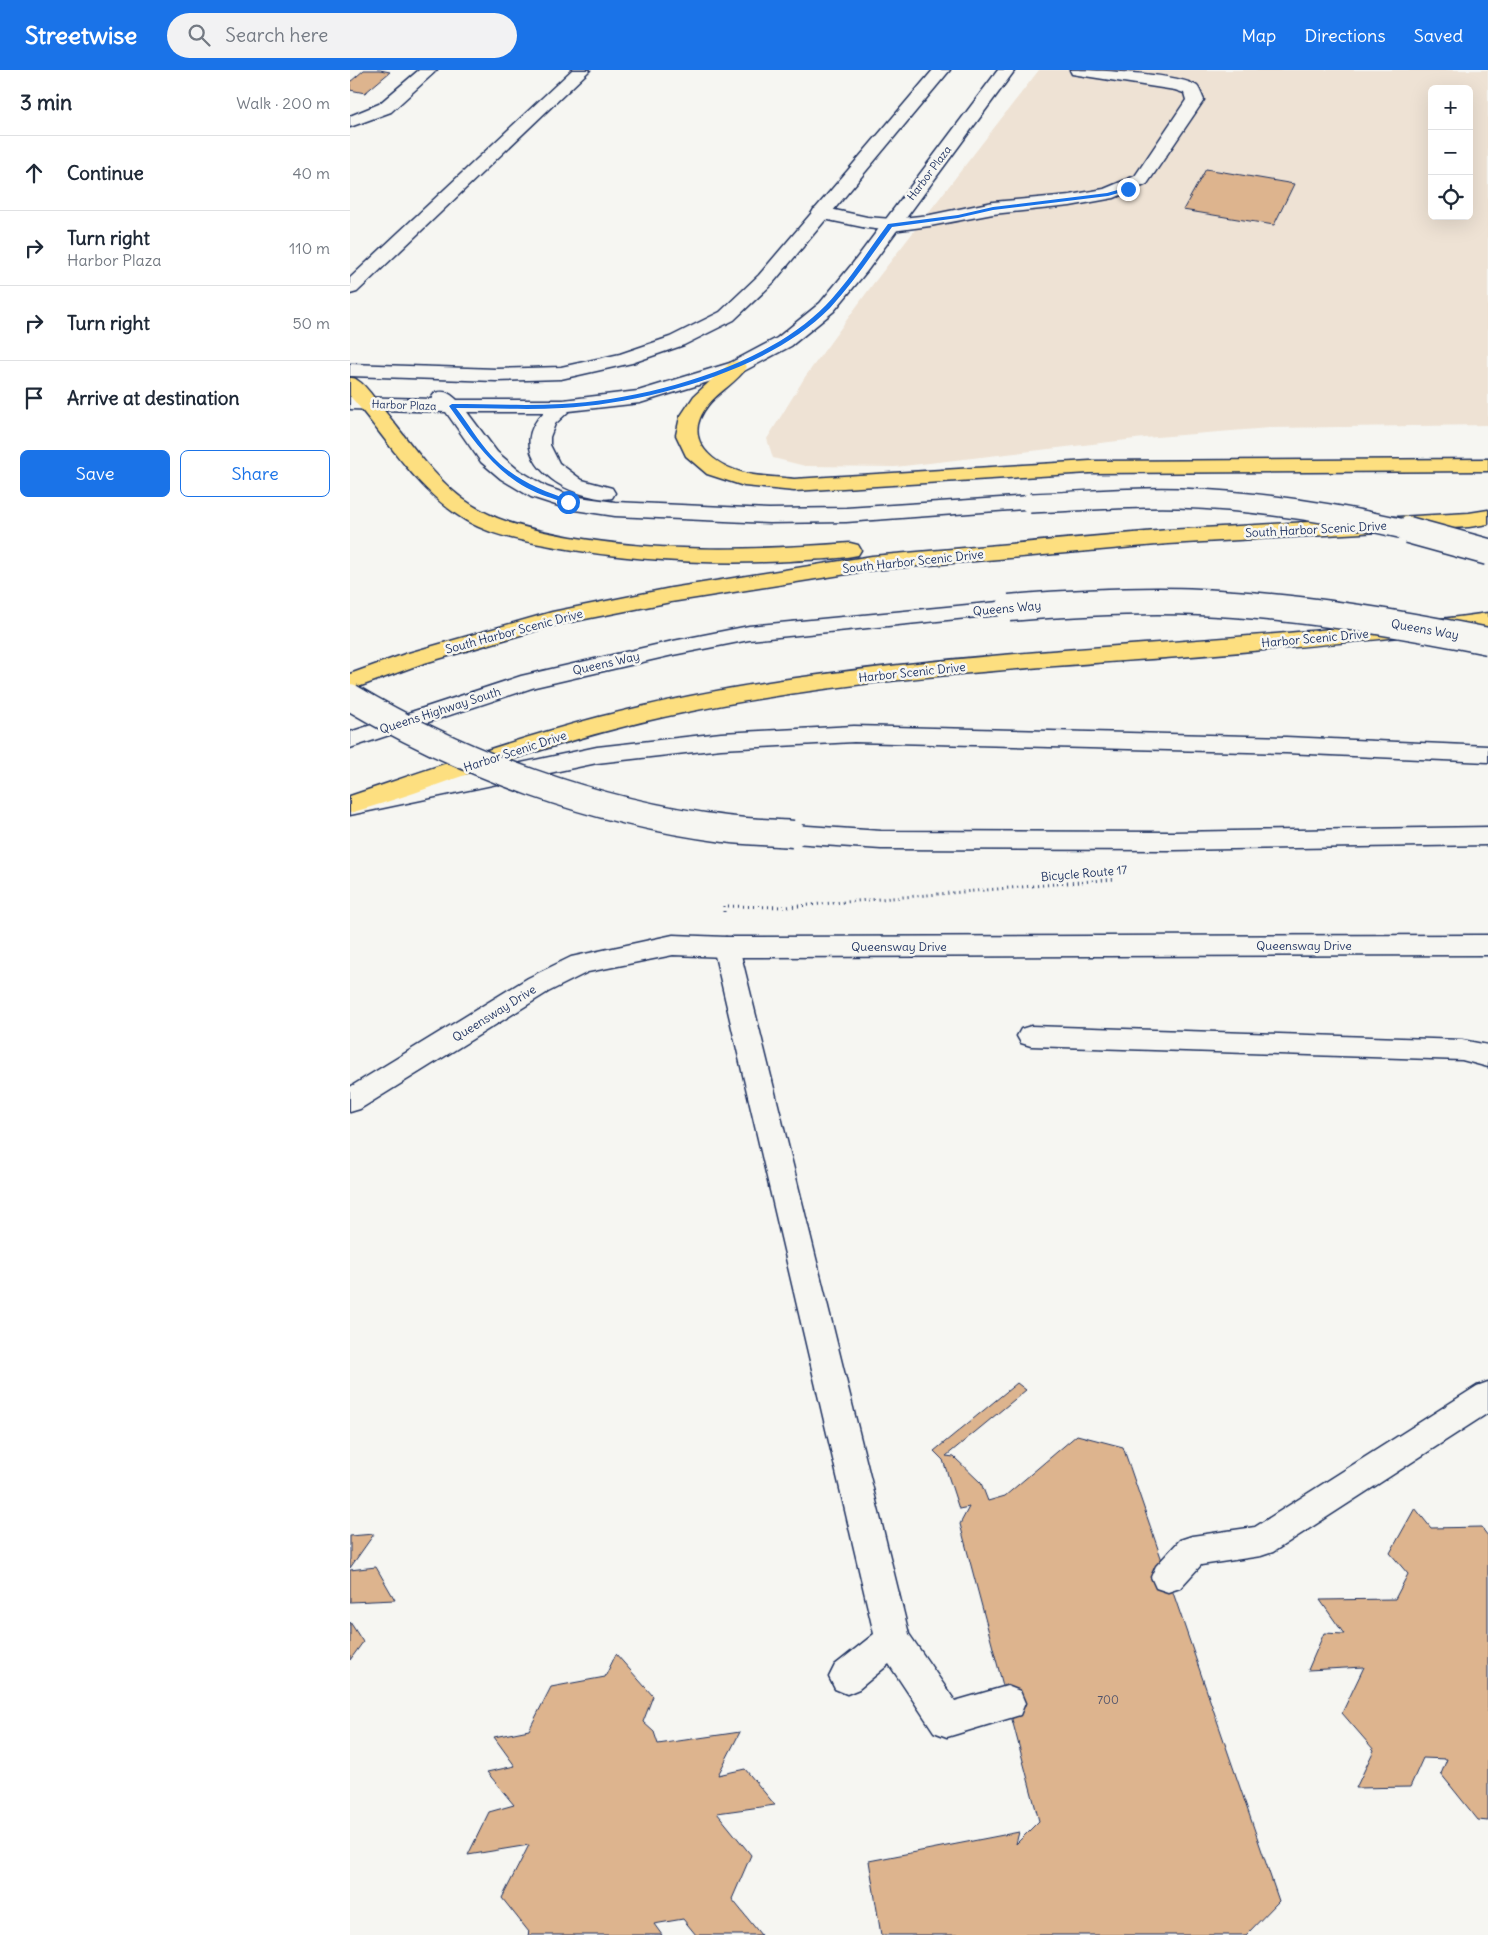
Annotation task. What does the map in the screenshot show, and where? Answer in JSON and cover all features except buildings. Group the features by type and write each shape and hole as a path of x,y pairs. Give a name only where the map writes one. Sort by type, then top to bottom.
{"highway":[{"path":"737,367 700,400 690,417 686,435 693,452 715,469 744,480 794,485 1090,467 1488,465"},
{"path":"350,384 360,403 385,428 436,488 465,510 493,524 529,536 569,544 637,552 786,556 981,539 1168,537"},
{"name":"South Harbor Scenic Drive","path":"350,682 413,659 552,619 672,596 872,563 1168,537 1488,517"},
{"name":"Harbor Scenic Drive","path":"350,806 556,737 687,704 812,683 1010,661 1265,643 1488,620"}],"main road":[{"path":"350,122 385,108 429,70"},
{"path":"350,288 582,70"},
{"path":"350,370 496,375 561,373 624,359 677,341 726,316 766,279 942,70"},
{"name":"Harbor Plaza","path":"360,403 452,406 563,406 640,396 737,367 784,342 827,307 860,267 1007,70"},
{"path":"821,213 890,225 958,216 993,208 1108,195 1128,189 1141,180 1195,100 1191,90 1178,84 1078,70"},
{"path":"414,372 452,406 489,457 509,474 539,492 568,502 615,509 769,516 846,515 1030,503 1176,498 1250,503 1365,520 1443,538 1488,552"},
{"path":"563,406 542,429 539,444 545,458 554,470 572,483 608,495 701,513"},
{"name":"Queens Way","path":"529,681 673,648 749,633 1091,602 1201,601 1366,619 1431,629 1488,641"},
{"name":"Queens Highway South","path":"350,740 529,681"},
{"path":"350,697 439,746 511,774 583,798 718,828 882,840 1173,841 1488,836"},
{"path":"350,806 597,755 721,741 835,735 930,734 1276,744 1488,754"},
{"name":"Queensway Drive","path":"350,1101 538,985 581,964 673,945 726,947 1488,945"},
{"path":"726,947 893,1640 947,1720 1007,1703"},
{"path":"1031,1036 1462,1050 1488,1056"},
{"path":"1168,1577 1192,1551 1261,1541 1488,1396"},
{"path":"847,1677 893,1640"}],"path":[{"name":"Bicycle Route 17","path":"726,947 724,906 786,907 1117,879"}],"shaded area":[{"path":"1039,70 1488,70 1488,425 1269,428 1144,438 895,467 805,466 773,458 767,439 805,377 873,284"}],"route":[{"path":"568,502 539,492 509,474 489,457 452,406 563,406 640,396 737,367 784,342 827,307 860,267 890,225 958,216 993,208 1108,195 1128,189"}]}
